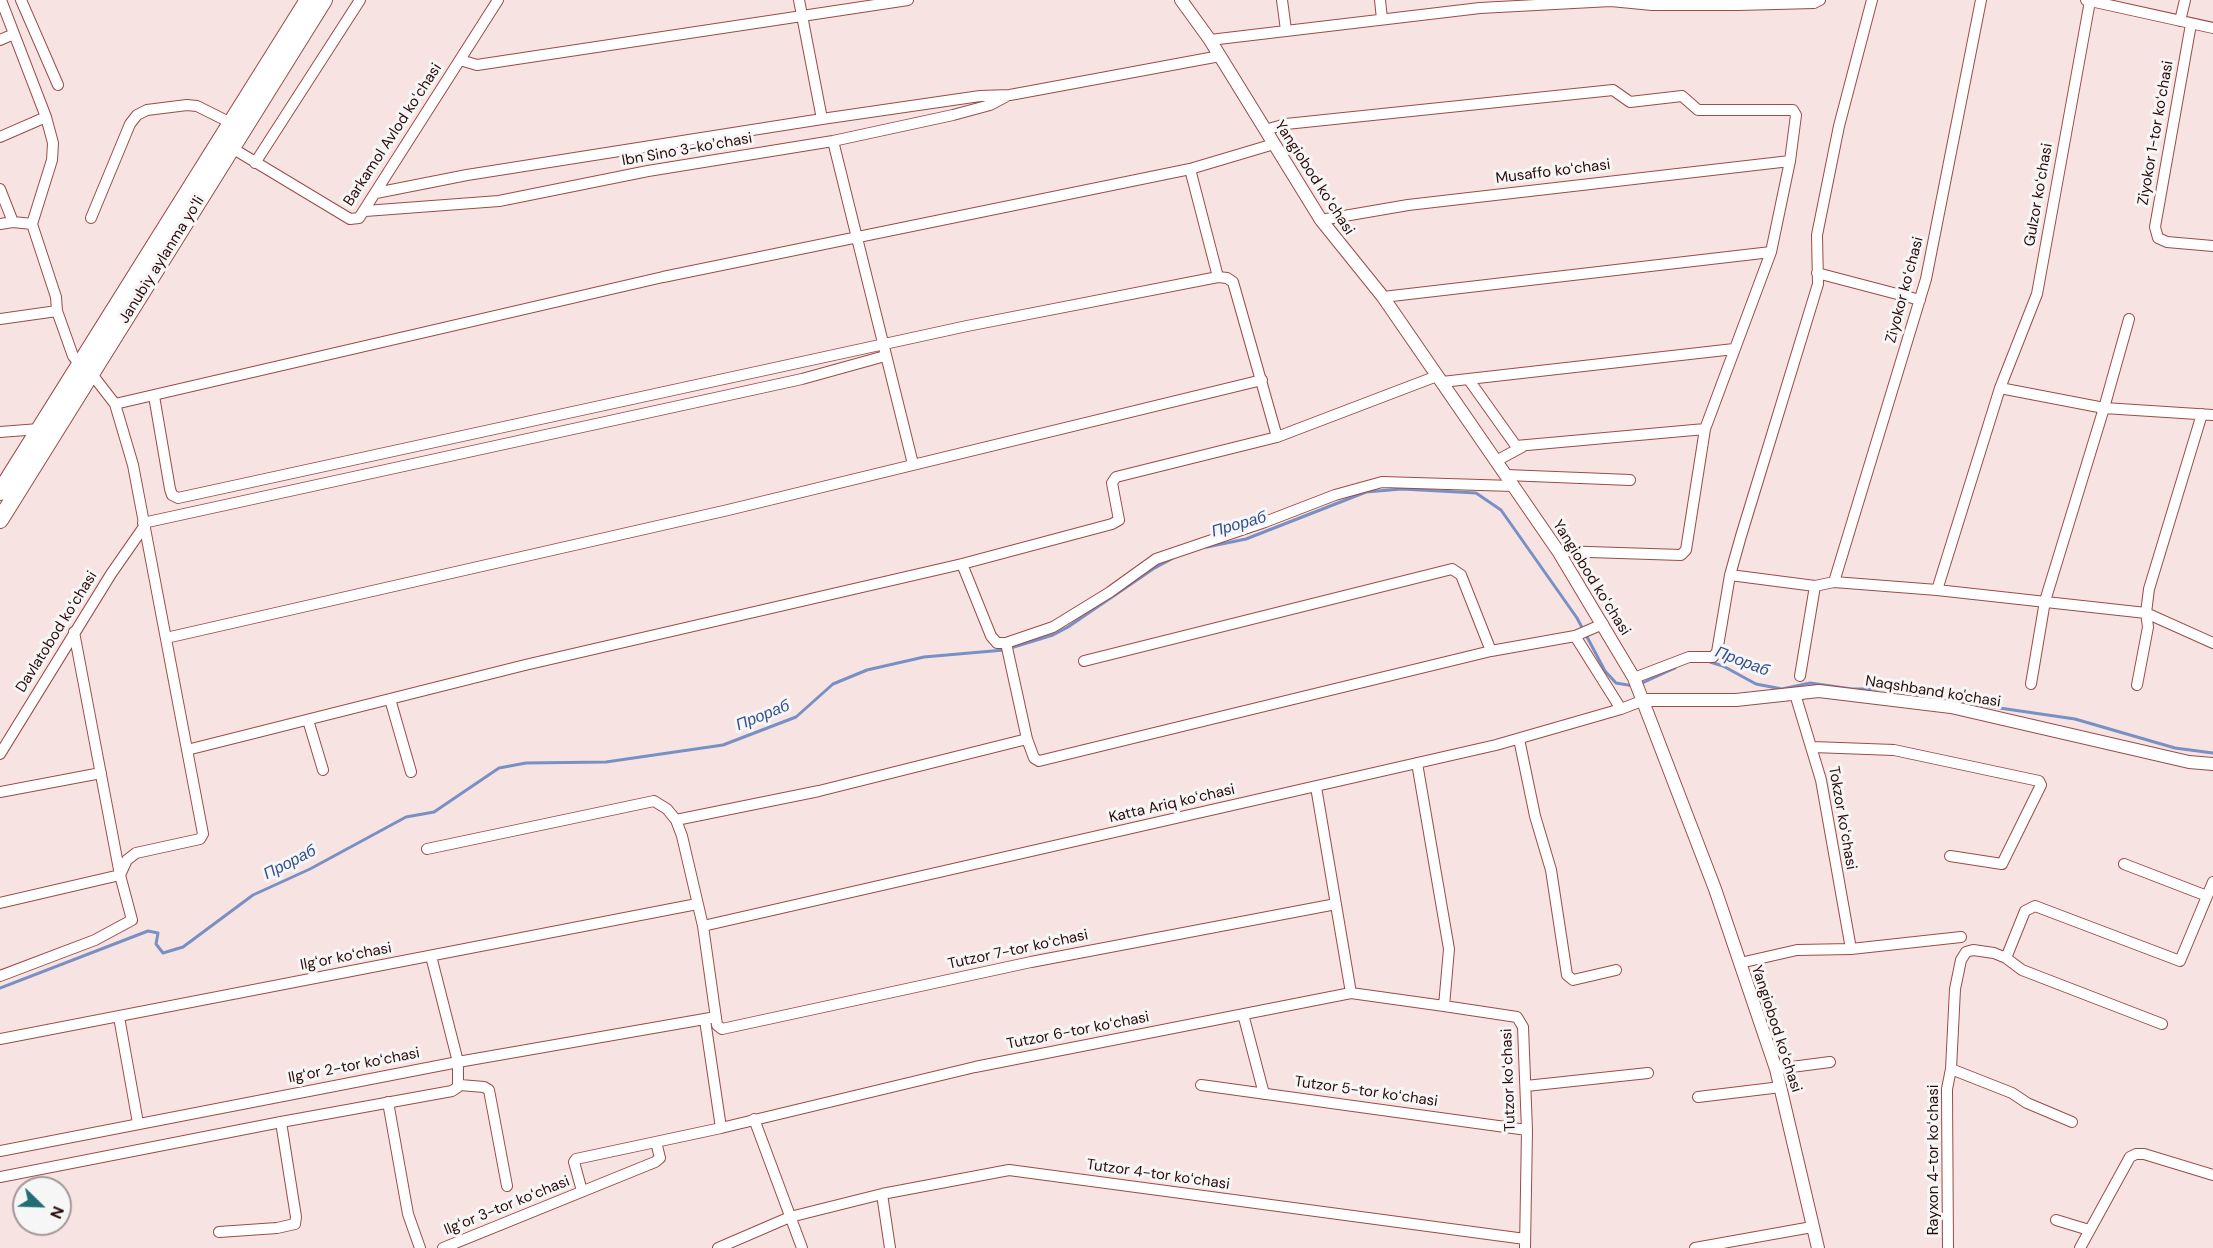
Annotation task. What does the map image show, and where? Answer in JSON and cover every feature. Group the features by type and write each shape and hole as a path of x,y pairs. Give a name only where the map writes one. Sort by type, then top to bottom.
{"highway":[{"name":"Janubiy aylanma yoʻli","path":"0,520 231,123 308,0"},
{"name":"Janubiy aylanma yoʻli","path":"0,492 39,429 86,369 232,148 324,0"}],"street":[{"path":"1,0 46,117 52,143 52,160 32,224 57,297 57,311 73,356 116,404 133,465 203,834 200,839 136,853 127,860 120,875"},
{"path":"21,0 58,85"},
{"path":"255,163 360,0"},
{"name":"Barkamol Avlod koʻchasi","path":"232,148 350,219 359,218 498,0"},
{"path":"799,0 822,119"},
{"path":"460,60 477,65 908,0"},
{"name":"Yangiobod koʻchasi","path":"1181,0 1210,40 1321,220 1383,297 1558,551 1634,678 1715,889 1776,1069 1818,1248"},
{"path":"1282,0 1286,30"},
{"path":"1380,0 1382,19"},
{"path":"1210,40 1382,19 1480,4 1815,3 1820,0"},
{"path":"1634,678 1689,657 1713,657 1720,642 1730,575 1818,284 1817,235 1839,126 1872,0"},
{"name":"Ziyokor koʻchasi","path":"1834,582 1920,300 1981,0"},
{"path":"2088,0 2213,28"},
{"name":"Gulzor koʻchasi","path":"1937,590 2000,388 2037,294 2088,0"},
{"name":"Ziyokor 1-tor koʻchasi","path":"2185,0 2186,23 2155,227 2158,238 2167,242 2213,246"},
{"path":"0,40 14,34"},
{"name":"Ibn Sino 3-koʼchasi","path":"376,193 466,175 822,119 1010,94 1220,56"},
{"path":"1265,130 1286,124 1612,90 1630,102 1682,96 1698,110 1793,110 1796,115 1790,161 1770,252 1705,429 1686,550 1682,555 1558,551"},
{"name":"Ibn Sino 3-koʼchasi","path":"365,211 499,201 638,173 833,141 953,115 990,105 1010,94"},
{"path":"91,218 130,124 137,115 147,110 187,105 197,106 231,123"},
{"path":"0,137 46,117"},
{"path":"833,141 855,238 913,464"},
{"path":"116,404 663,277 1190,169 1274,144"},
{"name":"Musaffo koʻchasi","path":"1321,220 1420,203 1790,161"},
{"path":"1190,169 1218,278"},
{"path":"0,189 13,222"},
{"path":"0,224 13,222 32,224"},
{"path":"1383,297 1770,252"},
{"path":"1817,273 1920,300"},
{"path":"143,525 270,495 802,379 884,350 968,326 1218,278 1227,278 1233,282 1277,437"},
{"path":"0,319 57,311"},
{"path":"2031,684 2045,601 2104,408 2128,319"},
{"path":"187,750 390,699 963,564 1117,523 1119,514 1112,483 1116,477 1277,437 1439,379 1469,380 1734,349"},
{"path":"154,396 172,495 178,498 268,480 648,394 884,350"},
{"path":"166,638 728,510 1262,380"},
{"path":"1469,380 1510,441 1522,447"},
{"path":"2000,388 2104,408 2208,414 2149,589 2146,613 2148,627 2137,685"},
{"path":"0,432 39,429"},
{"path":"1496,461 1522,447 1705,429"},
{"path":"1506,475 1630,480"},
{"path":"268,480 270,495"},
{"path":"1007,648 1053,627 1110,592 1156,559 1335,495 1382,482 1513,486"},
{"name":"Davlatobod koʻchasi","path":"0,754 74,632 143,525"},
{"path":"963,564 990,636 1007,648 1028,740 1034,758 1044,760 1491,651 1575,636 1603,624"},
{"path":"1084,661 1452,569 1461,575 1491,651"},
{"path":"1730,575 1815,586 1834,582 1937,590 2146,613 2213,643"},
{"path":"1800,676 1815,586"},
{"path":"0,976 96,940 131,922 74,632"},
{"path":"1575,636 1621,709"},
{"name":"Naqshband ko'chasi","path":"1644,700 1736,700 1819,691 1951,708 2189,762 2213,764"},
{"name":"Tokzor koʻchasi","path":"1795,694 1813,747 1851,949"},
{"path":"390,699 411,772"},
{"name":"Katta Ariq koʻchasi","path":"703,926 1519,739 1644,700"},
{"path":"308,720 323,770"},
{"path":"1519,739 1551,870 1567,975 1573,980 1616,970"},
{"path":"676,820 819,792 1028,740"},
{"path":"1813,747 1894,750 2039,781 2041,785 2002,864 1950,856"},
{"path":"1417,763 1449,949 1444,1006"},
{"path":"0,792 101,773"},
{"path":"1316,787 1351,993"},
{"path":"427,849 654,801 667,809 676,820 682,836 703,926 721,1128"},
{"path":"2124,864 2207,896"},
{"path":"0,903 120,875"},
{"path":"2162,1024 2022,970 2006,958 2025,911 2035,906 2180,962 2213,882"},
{"name":"Ilgʻor koʻchasi","path":"0,1039 697,904"},
{"name":"Tutzor 7-tor koʻchasi","path":"710,1019 722,1029 729,1028 1031,962 1336,904"},
{"path":"1740,963 1797,950 1851,949 1960,937"},
{"name":"Rayxon 4-tor koʻchasi","path":"1948,1248 1947,1089 1951,1069 1955,989 1961,960 1973,950 1983,950 2006,958"},
{"path":"431,956 458,1062 460,1085"},
{"name":"Tutzor 6-tor koʻchasi","path":"721,1128 975,1067 1351,993 1444,1006"},
{"name":"Tutzor koʻchasi","path":"1444,1006 1521,1020 1527,1130 1525,1244"},
{"path":"1243,1014 1264,1094"},
{"path":"119,1017 138,1123"},
{"name":"Ilgʻor 2-tor koʻchasi","path":"0,1151 458,1062 710,1019"},
{"path":"1776,1069 1830,1062"},
{"path":"1951,1069 2072,1122"},
{"path":"1526,1086 1648,1073"},
{"path":"0,1177 452,1090 460,1085 484,1087 489,1090 507,1186"},
{"name":"Tutzor 5-tor koʻchasi","path":"1201,1085 1527,1130"},
{"path":"1698,1097 1781,1087"},
{"path":"388,1102 408,1214 420,1248"},
{"path":"754,1119 802,1248"},
{"path":"219,1232 277,1228 295,1224 296,1217 281,1122"},
{"name":"Ilgʻor 3-tor koʻchasi","path":"582,1191 574,1160 721,1128"},
{"name":"Ilgʻor 3-tor koʻchasi","path":"443,1248 655,1162 660,1158 656,1142"},
{"path":"2080,1248 2130,1157 2144,1154 2213,1175"},
{"name":"Tutzor 4-tor koʻchasi","path":"718,1248 790,1217 882,1194 1009,1170 1525,1244"},
{"path":"882,1194 891,1248"},
{"path":"2056,1220 2089,1230"},
{"path":"1695,1248 1812,1227"}],"waterway":[{"name":"Прораб","path":"1207,547 1246,539 1366,492 1402,489 1476,493 1501,510 1577,618 1605,671 1616,683 1634,686"},
{"name":"Прораб","path":"0,988 148,931 158,933 156,944 163,953 183,947 253,895 310,869 406,817 434,812 499,768 526,763 606,762 723,745 796,717 833,684 867,670 924,657 1004,650 1053,635 1175,557"},
{"name":"Прораб","path":"1710,662 1723,666 1756,684 1782,689 1810,683 1852,689 1896,689 1938,699 2075,719 2175,748 2213,753"},
{"name":"Прораб","path":"1640,684 1675,668"}]}
